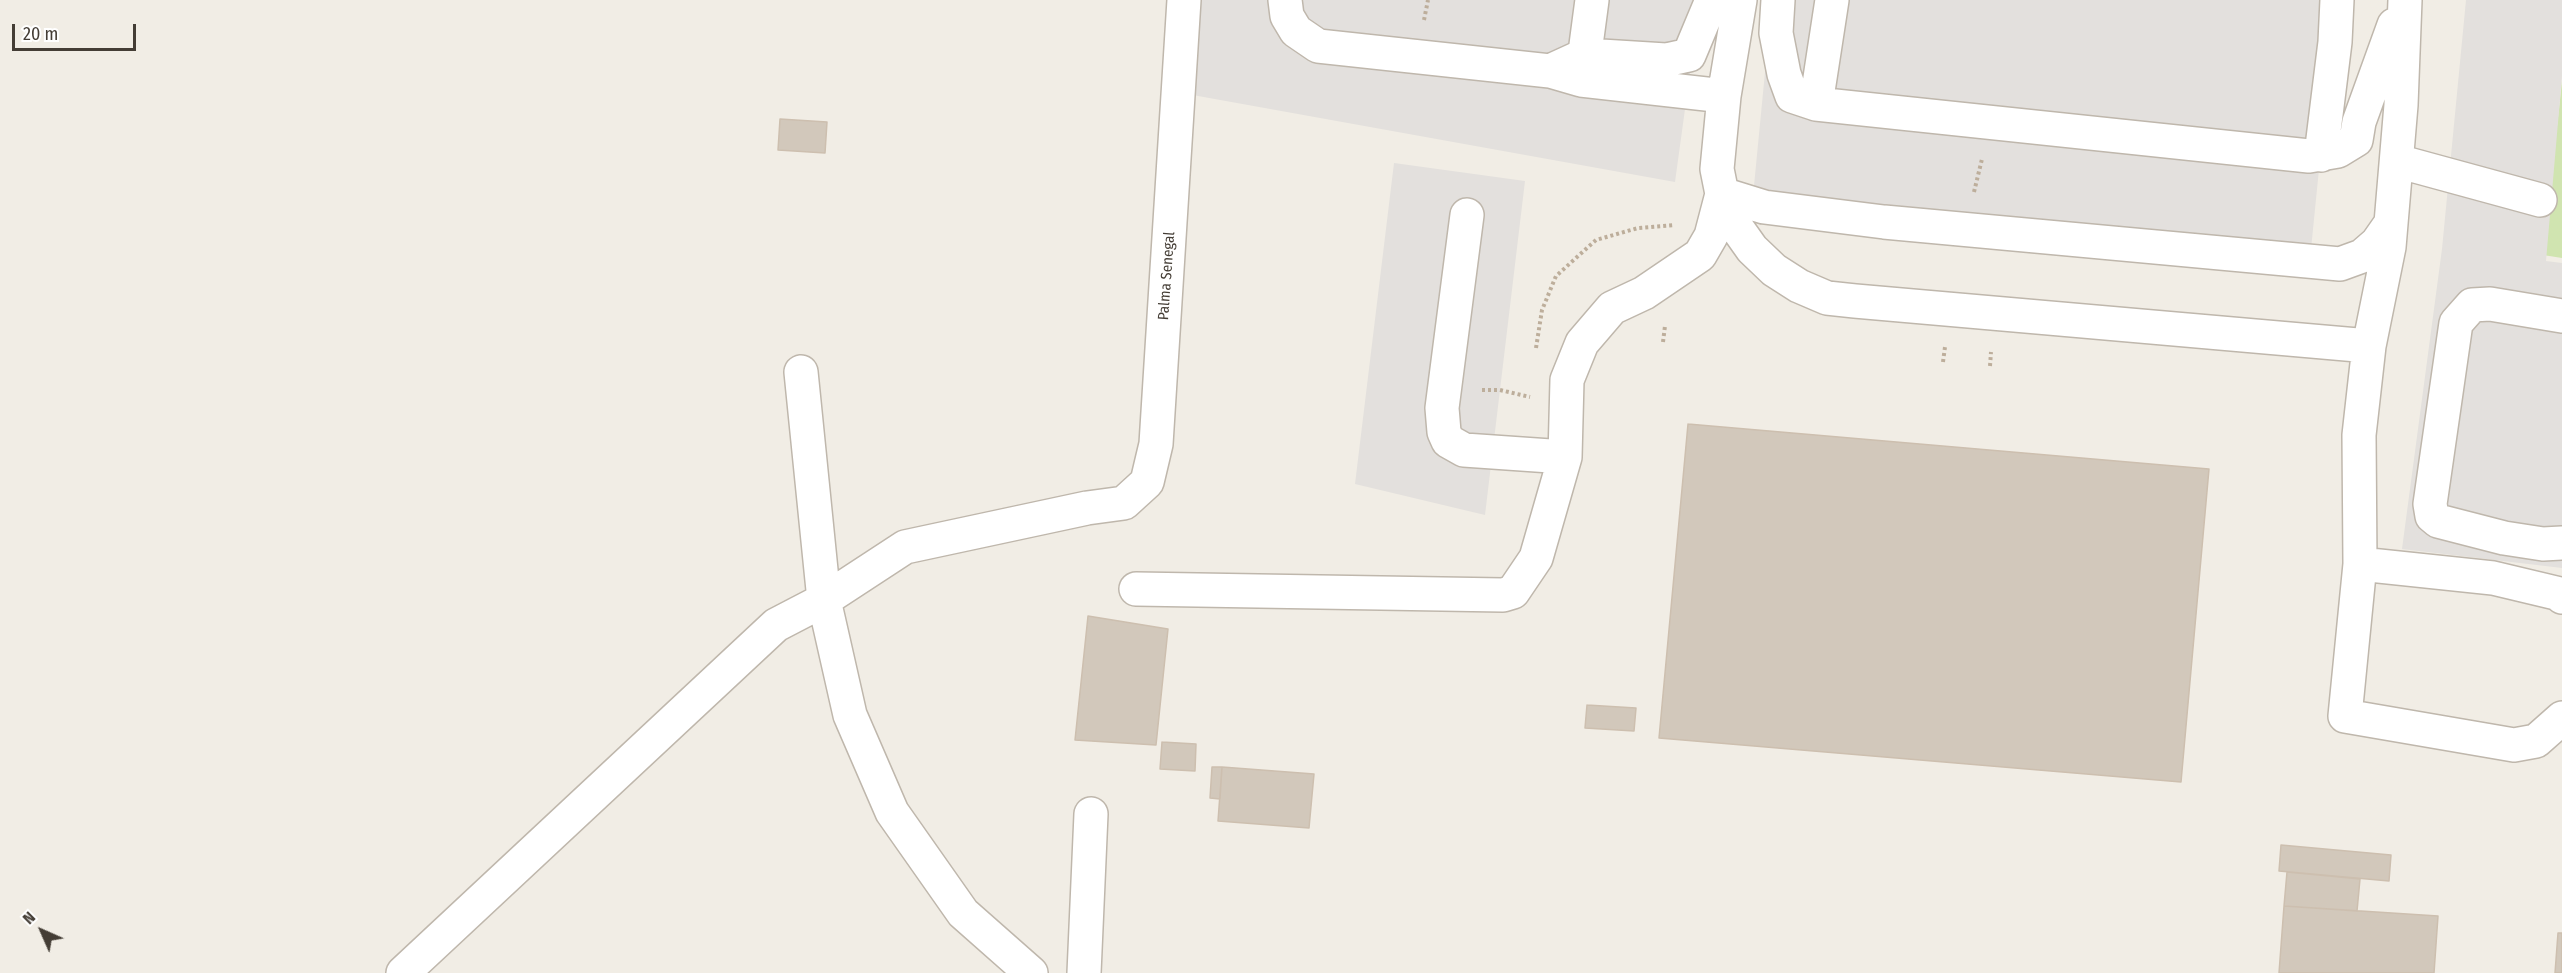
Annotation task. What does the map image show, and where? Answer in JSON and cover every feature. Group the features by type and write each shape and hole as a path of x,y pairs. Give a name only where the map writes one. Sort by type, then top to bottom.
{"street":[{"name":"Palma Senegal","path":"403,973 776,625 824,600 905,547 1087,508 1124,504 1147,482 1156,444 1184,0"},
{"path":"1285,0 1287,16 1296,31 1318,46 1550,71 1666,60 1689,55 1712,0"},
{"path":"1583,68 1592,0"},
{"path":"1740,0 1724,96 1717,170 1722,194 1735,225 1752,249 1774,270 1799,286 1827,298 2198,333 2369,346"},
{"path":"1778,0 1776,33 1784,74 1792,96 1816,104 2309,156 2338,151 2356,140 2359,122 2404,0"},
{"path":"1816,104 1832,0"},
{"path":"2321,155 2335,42 2337,0"},
{"path":"2404,0 2397,161 2389,248 2369,346 2360,435 2360,564 2345,716 2514,745 2535,741 2562,718"},
{"path":"1583,68 1724,96"},
{"path":"2397,161 2540,200"},
{"path":"1722,194 1764,207 1884,222 2340,264 2362,256 2377,243 2391,223"},
{"path":"1136,589 1503,595 1514,592 1536,558 1565,457 1568,380 1582,343 1612,308 1644,293 1700,255 1711,236 1722,194"},
{"path":"1467,215 1442,408 1444,432 1449,441 1464,450 1565,457"},
{"path":"2562,316 2490,304 2472,305 2456,323 2430,504 2433,516 2438,521 2504,538 2543,544 2562,543"},
{"path":"801,372 824,600 850,715 892,812 963,913 1031,973"},
{"path":"2493,578 2504,538"},
{"path":"2360,564 2493,578 2560,594 2562,597"},
{"path":"1084,973 1091,814"}],"green space":[{"path":"2562,81 2562,258 2543,255"}],"shaded area":[{"path":"1199,0 1700,0 1675,182 1187,94"},
{"path":"1772,0 2336,0 2311,249 1753,196"},
{"path":"2466,0 2562,0 2562,76 2546,261 2562,263 2562,568 2402,549 2442,249"},
{"path":"1394,163 1525,181 1485,515 1355,484"}],"building":[{"path":"780,119 827,122 825,153 778,150"},
{"path":"1688,424 2209,469 2181,782 1659,738"},
{"path":"1088,616 1168,629 1156,745 1075,740"},
{"path":"1587,705 1636,708 1634,731 1585,728"},
{"path":"1162,742 1196,744 1195,771 1160,769"},
{"path":"1212,767 1222,767 1220,799 1210,798"},
{"path":"1222,767 1314,774 1309,828 1218,821"},
{"path":"2281,845 2391,855 2389,881 2279,871"},
{"path":"2287,872 2360,879 2357,911 2284,906"},
{"path":"2284,906 2438,916 2434,973 2279,973"},
{"path":"2558,933 2562,933 2562,973 2555,973"}]}
